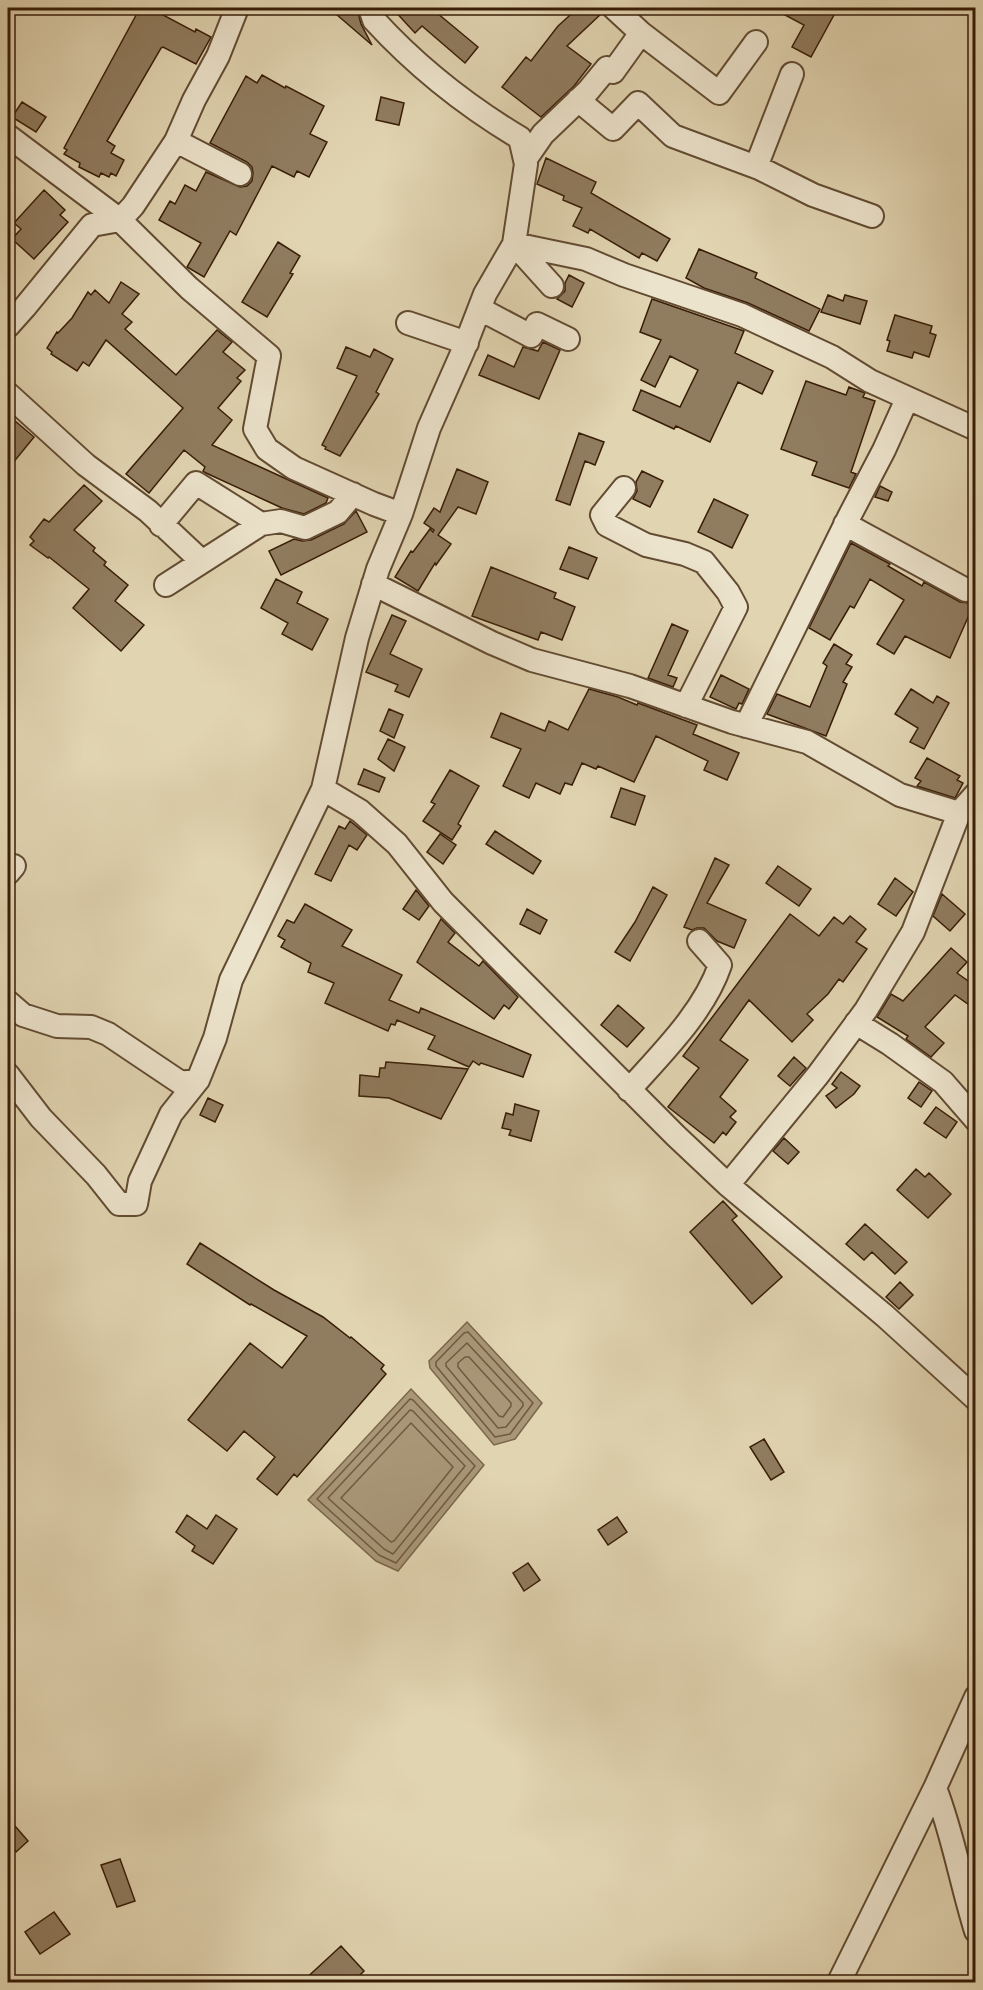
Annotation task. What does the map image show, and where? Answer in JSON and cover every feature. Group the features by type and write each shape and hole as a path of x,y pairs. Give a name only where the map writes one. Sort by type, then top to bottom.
{"street":[{"path":"8,326 92,225 120,220 133,206 176,141 194,100 218,56 237,8"},
{"path":"8,1075 41,1118 96,1175 119,1204 136,1204 140,1181 171,1114 198,1080 214,1038 231,980 323,789 350,668 374,584 429,428 467,343 485,294 514,244 523,194 525,160 520,138 470,107 430,75 374,20 370,8"},
{"path":"614,8 641,33 718,93 756,42"},
{"path":"525,160 543,134 607,68 613,72 641,33"},
{"path":"756,168 792,74"},
{"path":"578,100 613,129 638,103 672,136 756,168 813,195 872,216"},
{"path":"8,136 120,220 189,288 269,356 255,429 267,449 294,468 400,514"},
{"path":"176,141 240,174"},
{"path":"514,244 552,286"},
{"path":"514,244 585,259 742,315 832,357 870,381 975,429"},
{"path":"480,309 531,336 537,324 568,339"},
{"path":"408,323 467,343"},
{"path":"8,394 86,465 148,511 196,556 204,560"},
{"path":"746,726 884,450 907,399"},
{"path":"161,525 196,483 261,524"},
{"path":"624,488 603,515 607,525 646,545 704,562 728,592 736,607 686,706"},
{"path":"166,585 261,524 281,521 305,528 338,512 353,495"},
{"path":"845,524 966,590"},
{"path":"374,584 492,643 532,660 630,686 746,726 807,742 900,795 959,813"},
{"path":"323,789 360,811 397,844 443,902 629,1090 728,1185 885,1316 975,1399"},
{"path":"728,1185 818,1076 856,1023 913,932 959,813 975,794"},
{"path":"629,1090 671,1043 713,986 720,965 699,941"},
{"path":"8,1002 23,1015 57,1026 91,1027 108,1034 181,1083 198,1080"},
{"path":"856,1023 890,1044 943,1083 975,1120"},
{"path":"839,1983 935,1788 975,1697"},
{"path":"935,1788 947,1820 958,1871 975,1930"}],"water":[{"path":"467,1322 542,1403 515,1439 494,1445 430,1368 429,1361"},
{"path":"411,1389 484,1465 398,1571 376,1561 308,1500"}],"building":[{"path":"140,8 150,8 195,32 196,29 211,37 196,64 161,48 107,141 115,146 111,153 124,160 116,176 111,173 109,177 101,173 99,177 79,167 80,163 64,154 67,150 64,148"},
{"path":"329,8 357,8 361,24 372,45"},
{"path":"392,8 431,8 478,47 465,63 422,26 415,33"},
{"path":"578,8 601,8 602,13 567,46 591,64 574,86 541,117 502,87 526,57 531,61 558,26"},
{"path":"772,8 824,8 835,13 811,57 792,47 804,25"},
{"path":"262,75 324,106 310,134 327,142 309,177 297,171 294,177 272,166 236,235 230,231 204,277 187,267 201,243 159,220 170,201 175,204 185,185 196,191 206,172 240,187 247,186 252,181 252,167 247,162 210,143 246,76 257,83"},
{"path":"381,97 404,103 399,125 376,120"},
{"path":"22,102 46,117 36,132 12,117"},
{"path":"546,158 596,182 591,193 670,239 657,261 642,253 639,258 590,229 588,233 573,226 582,208 563,200 564,196 537,184"},
{"path":"44,190 65,210 60,215 68,222 34,259 12,239 21,229 14,223"},
{"path":"278,242 300,256 290,273 293,274 267,317 242,302"},
{"path":"699,249 757,273 755,278 820,309 809,331 748,303 704,288 686,278"},
{"path":"569,275 584,283 572,307 557,299 565,291 565,283"},
{"path":"121,282 139,294 122,314 132,322 125,329 176,375 217,330 232,342 223,352 245,370 237,378 241,381 218,408 232,420 212,445 328,498 326,503 304,514 282,508 206,473 203,471 205,467 184,450 149,493 126,474 183,408 106,340 89,366 83,362 77,371 51,354 52,352 47,348 57,332 72,318 88,292 91,295 95,290 109,303"},
{"path":"828,295 843,301 845,295 867,301 860,324 821,312"},
{"path":"652,299 744,331 735,353 773,371 762,394 738,382 710,442 676,426 674,429 633,410 641,390 680,407 698,370 670,356 655,387 641,380 661,340 640,332"},
{"path":"895,315 932,326 930,333 936,335 929,357 914,352 912,358 887,351 890,341 887,340"},
{"path":"543,342 560,350 539,399 479,375 488,355 514,367 523,347 538,351"},
{"path":"346,347 370,357 374,349 393,359 376,392 379,394 340,456 325,449 326,447 322,445 357,376 337,368"},
{"path":"806,381 846,395 849,387 865,393 863,397 875,401 851,472 856,474 849,488 812,475 817,462 781,449"},
{"path":"8,415 34,437 8,469"},
{"path":"579,433 604,442 595,465 585,461 570,505 556,500"},
{"path":"457,469 488,482 476,514 458,507 438,535 451,544 436,565 435,563 418,591 395,577 411,551 413,552 430,529 433,532 434,530 424,523 434,508 440,512"},
{"path":"642,471 663,481 650,507 633,499 637,491 636,482"},
{"path":"84,485 102,501 74,530 95,548 93,551 106,562 104,565 128,585 115,601 144,625 121,651 73,608 89,589 30,545 34,541 30,537 44,519 49,522"},
{"path":"880,486 892,492 888,501 875,497"},
{"path":"714,499 748,515 732,548 698,532"},
{"path":"356,511 367,532 281,575 269,551 294,539 311,540 344,524"},
{"path":"851,543 890,564 888,566 922,586 924,582 960,602 973,606 950,658 905,636 894,654 877,644 904,600 870,579 854,608 850,606 830,640 809,628"},
{"path":"569,547 597,558 588,579 560,569"},
{"path":"491,567 556,593 554,598 575,607 562,640 541,632 538,640 472,616"},
{"path":"276,579 302,592 297,603 328,619 312,650 282,634 288,623 261,608"},
{"path":"392,615 406,621 390,654 422,669 409,697 395,691 398,685 366,672"},
{"path":"672,624 688,631 668,675 677,678 673,687 648,678"},
{"path":"834,644 852,655 846,664 852,667 843,682 847,684 826,736 767,714 777,694 810,707 827,666 823,663"},
{"path":"721,675 749,689 742,704 739,703 736,709 710,697"},
{"path":"589,689 637,705 638,703 697,725 693,734 739,753 727,780 704,770 708,761 656,736 634,782 598,766 596,769 582,763 572,785 565,783 560,794 536,783 529,798 503,786 521,749 491,737 501,713 545,731 549,721 568,730"},
{"path":"911,689 933,703 937,696 949,703 924,749 910,742 918,728 895,714"},
{"path":"389,709 403,715 394,738 380,731"},
{"path":"388,739 405,747 394,771 378,759"},
{"path":"927,758 960,776 957,780 963,783 955,798 917,786 921,781 915,778"},
{"path":"364,769 385,778 379,792 358,784"},
{"path":"450,770 479,786 452,840 423,821 435,804 431,802"},
{"path":"621,788 645,796 635,825 611,817"},
{"path":"350,821 367,835 357,850 349,845 331,881 315,874 339,826 345,829"},
{"path":"495,831 541,861 533,874 486,844"},
{"path":"440,834 456,845 443,864 427,852"},
{"path":"715,858 729,865 707,903 746,920 734,948 717,941 704,928 692,930 684,927"},
{"path":"778,866 811,889 799,906 766,883"},
{"path":"895,878 913,892 896,916 878,904"},
{"path":"653,887 667,895 630,961 615,952 635,922"},
{"path":"416,890 429,906 419,920 403,909"},
{"path":"942,894 965,914 950,931 933,916"},
{"path":"305,904 352,930 342,946 402,975 389,1000 419,1013 421,1008 531,1055 523,1077 481,1063 479,1065 473,1061 469,1067 428,1049 435,1036 397,1020 395,1025 391,1024 388,1031 325,1003 334,983 308,972 311,963 281,947 285,940 278,936 287,920 294,923"},
{"path":"527,909 547,920 540,934 520,924"},
{"path":"790,914 819,936 834,917 843,924 850,916 866,929 856,942 867,949 843,982 839,979 828,994 807,1014 813,1020 792,1042 749,1000 720,1040 748,1060 720,1097 736,1111 730,1117 736,1122 726,1135 723,1132 714,1143 668,1107 699,1068 683,1056"},
{"path":"441,919 455,933 448,942 479,966 483,961 518,997 509,1009 504,1005 494,1019 417,962"},
{"path":"951,948 967,962 957,973 975,986 975,1009 955,995 925,1027 944,1043 931,1057 906,1039 908,1036 877,1017 891,994 903,1001"},
{"path":"618,1005 644,1028 627,1047 601,1025"},
{"path":"794,1057 806,1068 790,1086 778,1076"},
{"path":"386,1062 468,1069 441,1119 389,1098 359,1096 360,1075 379,1077 380,1068 385,1068"},
{"path":"841,1072 860,1086 854,1094 836,1108 826,1096 837,1088 832,1084"},
{"path":"919,1082 932,1091 921,1107 908,1098"},
{"path":"208,1098 223,1105 215,1122 200,1115"},
{"path":"515,1104 539,1111 531,1141 509,1135 511,1130 502,1128 506,1113 513,1115"},
{"path":"936,1107 957,1122 946,1138 924,1123"},
{"path":"784,1138 799,1152 788,1164 773,1151"},
{"path":"916,1169 925,1177 929,1173 951,1194 928,1218 897,1190"},
{"path":"723,1201 737,1216 732,1220 782,1277 752,1304 690,1232"},
{"path":"865,1224 907,1262 895,1274 872,1252 864,1260 846,1244"},
{"path":"200,1243 274,1290 323,1317 384,1365 381,1369 386,1374 297,1477 294,1474 277,1495 257,1479 275,1457 244,1431 227,1451 188,1420 250,1343 282,1368 307,1336 250,1305 187,1264"},
{"path":"900,1282 913,1295 899,1309 886,1297"},
{"path":"764,1439 784,1472 771,1480 750,1447"},
{"path":"187,1515 207,1529 216,1515 237,1529 213,1564 192,1551 195,1546 176,1532"},
{"path":"617,1517 627,1532 608,1545 598,1530"},
{"path":"528,1563 540,1580 524,1591 513,1573"},
{"path":"8,1818 28,1841 16,1852 8,1843"},
{"path":"120,1859 135,1901 117,1907 101,1865"},
{"path":"54,1912 70,1934 40,1954 25,1932"},
{"path":"341,1946 364,1971 352,1983 301,1983"}]}
